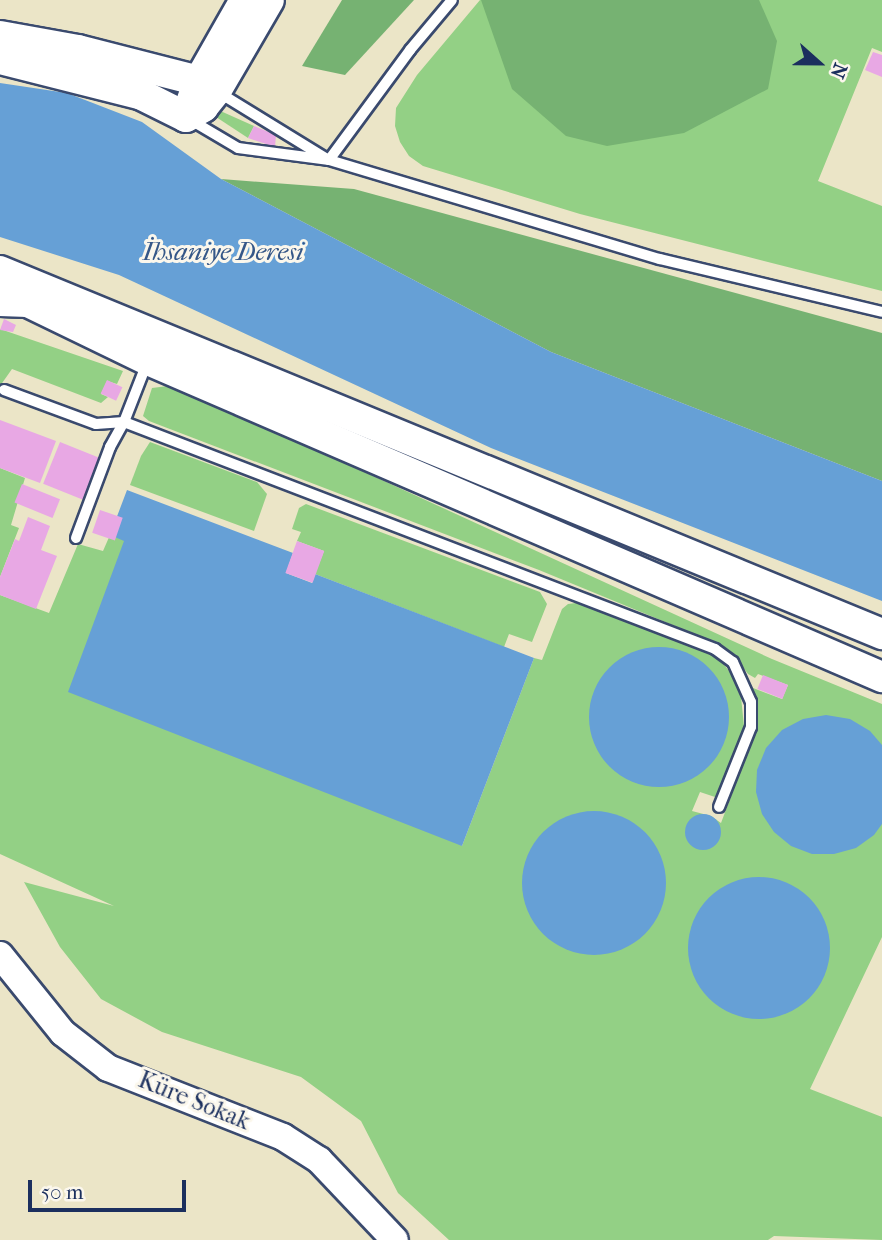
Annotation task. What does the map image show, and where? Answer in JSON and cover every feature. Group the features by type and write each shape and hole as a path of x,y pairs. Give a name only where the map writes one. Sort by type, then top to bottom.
{"main road":[{"path":"207,86 244,0"},
{"path":"0,59 142,95 187,117 269,0"},
{"path":"0,36 78,50 207,86"},
{"path":"0,271 882,634"},
{"path":"0,301 28,302 148,360 882,677"}],"street":[{"name":"Küre Sokak","path":"0,955 63,1032 108,1068 283,1137 319,1160 395,1240"}],"lane":[{"path":"329,160 410,50 452,0"},
{"path":"207,86 329,160"},
{"path":"187,117 238,148 329,160 660,259 882,312"},
{"path":"76,538 110,447 124,422 148,360"},
{"path":"4,390 96,424 124,422 715,649 733,662 751,702 751,727 719,807"}],"green space":[{"path":"342,0 414,0 345,75 302,66"},
{"path":"480,0 882,0 882,52 872,48 818,181 882,206 882,291 580,214 423,166 409,156 400,142 395,126 396,108 417,75"},
{"path":"481,0 759,0 777,41 768,89 684,133 607,146 566,136 512,89"},
{"path":"216,109 254,126 248,138 213,115"},
{"path":"221,179 354,189 882,333 882,481 551,352"},
{"path":"0,329 123,371 117,384 107,381 101,394 108,397 101,403 12,369 0,386"},
{"path":"168,386 299,442 772,659 882,704 882,937 810,1089 882,1117 882,1240 774,1236 768,1240 449,1240 398,1193 361,1121 301,1077 162,1032 101,999 60,947 24,882 114,906 0,854 0,595 49,613 78,544 103,551 110,535 124,540 462,846 534,658 542,660 562,609 568,604 576,603 706,651 721,661 730,672 741,697 744,726 720,793 715,797 700,792 692,811 711,816 721,823 757,727 753,688 782,699 788,685 758,674 755,678 722,646 692,633 539,570 149,421 143,416 152,388"},
{"path":"150,442 257,482 267,494 254,531 130,485 141,456"},
{"path":"0,468 25,478 11,525 19,528 0,577"},
{"path":"306,504 540,592 547,604 532,642 509,634 504,647 315,574 324,551 297,541 301,532 292,529 299,508"}],"water":[{"name":"İhsaniye Deresi","path":"0,83 67,93 142,122 221,179 551,352 882,481 882,601 491,448 119,275 0,237"},
{"path":"127,490 293,553 286,573 312,583 315,574 534,658 462,846 68,692 124,541 110,535"},
{"path":"659,647 686,652 708,668 724,690 729,717 724,744 708,766 686,782 659,787 632,782 610,766 594,744 589,717 594,690 610,668 632,652"},
{"path":"826,715 850,719 870,731 882,745 882,824 874,835 856,848 834,854 812,854 791,846 774,832 762,814 756,792 757,770 766,748 782,730 803,719"},
{"path":"594,811 622,816 645,832 661,855 666,883 661,911 645,934 622,950 594,955 566,950 543,934 527,911 522,883 527,855 543,832 566,816"},
{"path":"703,814 715,820 721,832 715,844 703,850 691,844 685,832 691,820"},
{"path":"759,877 786,883 809,898 824,921 830,948 824,975 809,998 786,1013 759,1019 732,1013 709,998 694,975 688,948 694,921 709,898 732,883"}],"building":[{"path":"873,52 882,55 882,77 865,70"},
{"path":"254,126 276,135 275,147 248,138"},
{"path":"4,319 16,325 13,332 0,330"},
{"path":"107,380 122,387 116,401 101,394"},
{"path":"0,420 56,441 40,483 0,468"},
{"path":"60,442 102,459 85,501 43,484"},
{"path":"22,484 60,499 53,518 15,503"},
{"path":"100,510 123,518 115,541 92,533"},
{"path":"28,517 50,526 41,550 57,556 36,609 0,595 0,577 15,539 19,541"},
{"path":"297,541 324,551 313,583 285,573"},
{"path":"763,675 788,685 782,699 757,689"}]}
